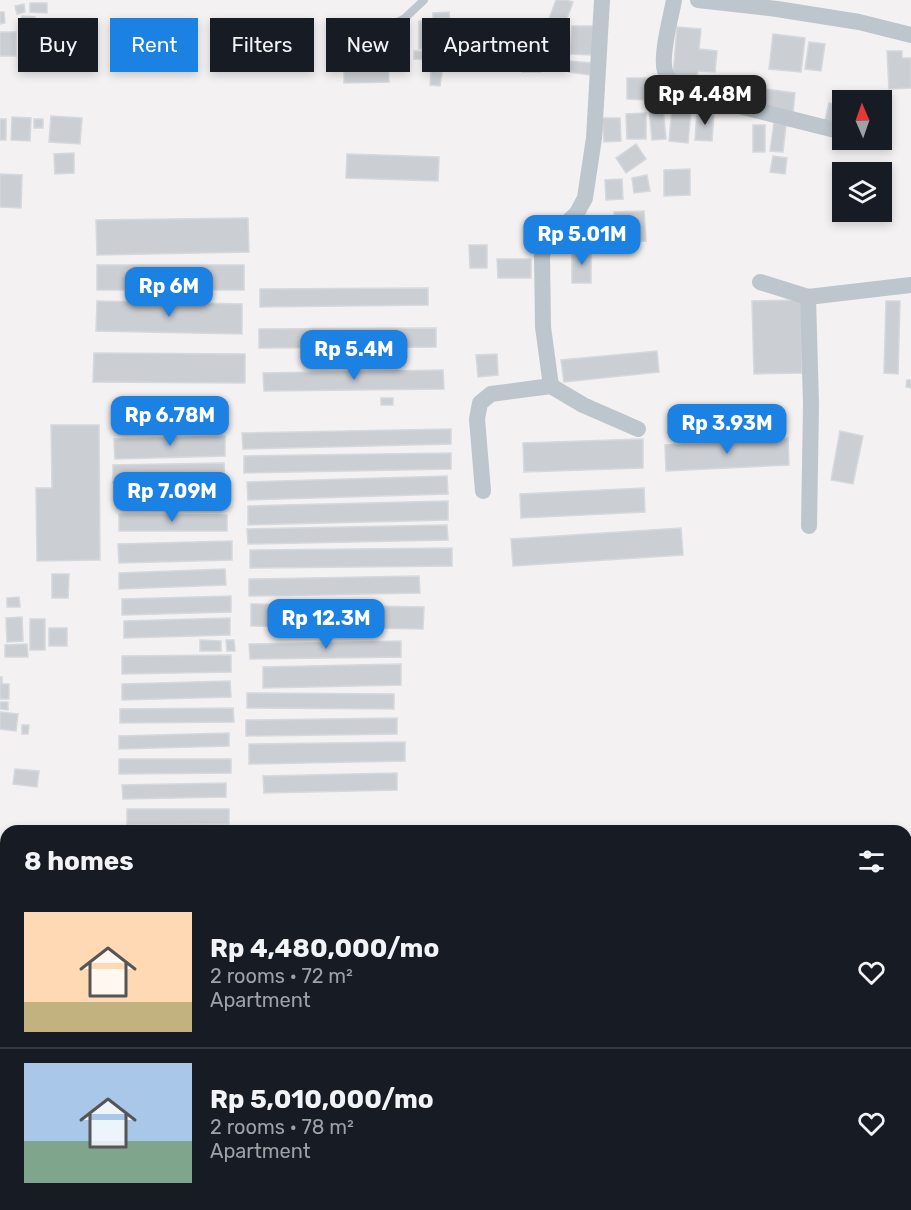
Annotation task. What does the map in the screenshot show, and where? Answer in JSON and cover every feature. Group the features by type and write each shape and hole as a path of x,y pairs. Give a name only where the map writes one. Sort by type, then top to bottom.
{"street":[{"path":"551,386 543,327 542,255 548,240 577,213 585,198 594,138 602,0"},
{"path":"674,0 664,54 664,69 679,91 832,129"},
{"path":"698,0 859,22 911,36"},
{"path":"760,282 808,297 911,285"},
{"path":"808,297 811,405 809,526"},
{"path":"483,490 477,419 480,403 491,394 551,386 583,405 638,429"}],"lane":[{"path":"405,18 424,0"}],"building":[{"path":"556,0 573,2 567,18 549,18"},
{"path":"30,3 47,3 47,13 30,12"},
{"path":"24,4 25,12 17,14 15,6"},
{"path":"0,12 4,12 5,23 0,24"},
{"path":"449,12 450,18 433,18 433,13"},
{"path":"419,21 422,21 422,49 419,49"},
{"path":"572,26 593,26 592,55 570,54"},
{"path":"677,27 701,29 699,49 717,51 715,72 698,71 697,77 673,76"},
{"path":"0,32 16,32 16,56 0,56"},
{"path":"773,34 805,38 801,72 769,69"},
{"path":"809,42 825,44 821,71 805,69"},
{"path":"414,51 422,51 422,59 414,59"},
{"path":"887,51 902,51 902,58 911,58 911,88 889,89"},
{"path":"570,61 591,63 590,75 569,72"},
{"path":"344,72 389,72 389,82 344,83"},
{"path":"431,72 442,72 440,86 430,85"},
{"path":"724,77 741,78 739,96 722,94"},
{"path":"627,78 649,78 648,100 627,99"},
{"path":"749,83 761,85 759,107 747,106"},
{"path":"765,89 795,93 793,112 762,109"},
{"path":"829,103 832,104 832,127 824,125"},
{"path":"663,107 666,139 652,140 649,109"},
{"path":"672,108 691,110 688,143 669,141"},
{"path":"697,111 714,112 712,141 695,140"},
{"path":"646,113 646,139 627,139 626,114"},
{"path":"51,116 82,118 80,144 49,142"},
{"path":"12,117 31,118 30,141 11,140"},
{"path":"602,118 620,118 621,141 604,142"},
{"path":"0,119 6,119 6,140 0,140"},
{"path":"34,119 43,119 43,128 34,128"},
{"path":"774,123 786,125 783,152 770,151"},
{"path":"753,125 765,125 765,152 753,152"},
{"path":"636,144 646,159 626,173 616,158"},
{"path":"74,153 74,173 55,174 54,154"},
{"path":"347,154 439,157 438,181 346,178"},
{"path":"773,156 787,158 785,174 770,172"},
{"path":"690,169 690,195 664,196 664,170"},
{"path":"0,174 22,175 21,208 0,207"},
{"path":"647,175 650,191 634,193 632,178"},
{"path":"622,179 623,199 606,200 605,180"},
{"path":"644,211 646,241 616,242 614,212"},
{"path":"248,218 249,252 97,255 96,220"},
{"path":"469,245 487,245 487,268 470,268"},
{"path":"572,249 591,249 591,283 572,283"},
{"path":"497,259 531,259 531,278 498,278"},
{"path":"97,265 244,265 244,290 97,290"},
{"path":"428,288 428,305 260,307 260,289"},
{"path":"801,300 802,373 754,374 752,301"},
{"path":"97,301 242,304 242,334 96,331"},
{"path":"886,301 900,301 898,374 884,373"},
{"path":"436,328 436,347 259,348 259,329"},
{"path":"657,351 659,372 564,382 561,360"},
{"path":"94,353 245,354 245,383 93,382"},
{"path":"497,354 498,375 478,377 476,355"},
{"path":"443,370 444,389 264,391 263,373"},
{"path":"907,380 911,380 911,388 906,387"},
{"path":"381,398 393,398 393,405 381,405"},
{"path":"51,425 99,425 100,560 37,561 36,488 52,488"},
{"path":"451,429 451,444 243,449 242,433"},
{"path":"840,431 863,436 853,484 831,480"},
{"path":"225,436 225,456 115,459 114,439"},
{"path":"788,438 789,465 666,471 665,445"},
{"path":"643,439 643,468 524,472 523,443"},
{"path":"451,453 451,469 244,473 244,456"},
{"path":"224,463 225,481 113,483 113,465"},
{"path":"447,476 448,494 248,500 247,482"},
{"path":"224,488 225,505 117,508 117,490"},
{"path":"644,488 645,512 521,518 520,494"},
{"path":"448,501 448,520 248,525 248,506"},
{"path":"119,514 227,515 227,531 119,531"},
{"path":"447,525 448,540 248,544 247,529"},
{"path":"681,528 683,555 513,566 511,539"},
{"path":"232,541 232,560 119,563 118,544"},
{"path":"452,548 452,566 250,568 250,550"},
{"path":"225,569 226,585 119,589 119,573"},
{"path":"52,574 69,574 68,598 52,598"},
{"path":"419,576 420,593 249,596 249,579"},
{"path":"231,596 231,612 122,615 122,599"},
{"path":"19,597 20,607 7,607 7,598"},
{"path":"251,604 424,607 423,629 251,626"},
{"path":"22,617 23,641 7,642 6,618"},
{"path":"230,618 230,635 124,638 124,621"},
{"path":"30,619 45,619 45,650 30,650"},
{"path":"49,628 67,628 67,646 49,646"},
{"path":"200,640 221,641 221,651 200,651"},
{"path":"226,640 234,640 235,651 227,651"},
{"path":"401,641 401,657 250,659 249,644"},
{"path":"27,644 28,657 5,657 5,645"},
{"path":"231,655 231,672 122,674 122,656"},
{"path":"401,664 401,685 263,688 263,667"},
{"path":"0,677 2,677 2,684 9,684 9,699 0,699"},
{"path":"230,681 231,697 122,700 122,684"},
{"path":"247,693 394,694 394,709 247,708"},
{"path":"0,702 8,702 8,710 0,709"},
{"path":"233,708 234,722 120,723 120,709"},
{"path":"0,712 18,714 16,731 0,729"},
{"path":"397,718 397,734 246,736 246,720"},
{"path":"22,725 29,725 28,734 22,734"},
{"path":"229,733 229,746 119,749 119,736"},
{"path":"405,742 405,761 249,764 249,744"},
{"path":"119,759 231,759 231,773 119,774"},
{"path":"15,769 39,771 37,787 13,784"},
{"path":"397,773 397,790 264,793 263,776"},
{"path":"226,783 226,797 123,799 122,785"},
{"path":"127,809 229,809 229,824 127,825"}]}
